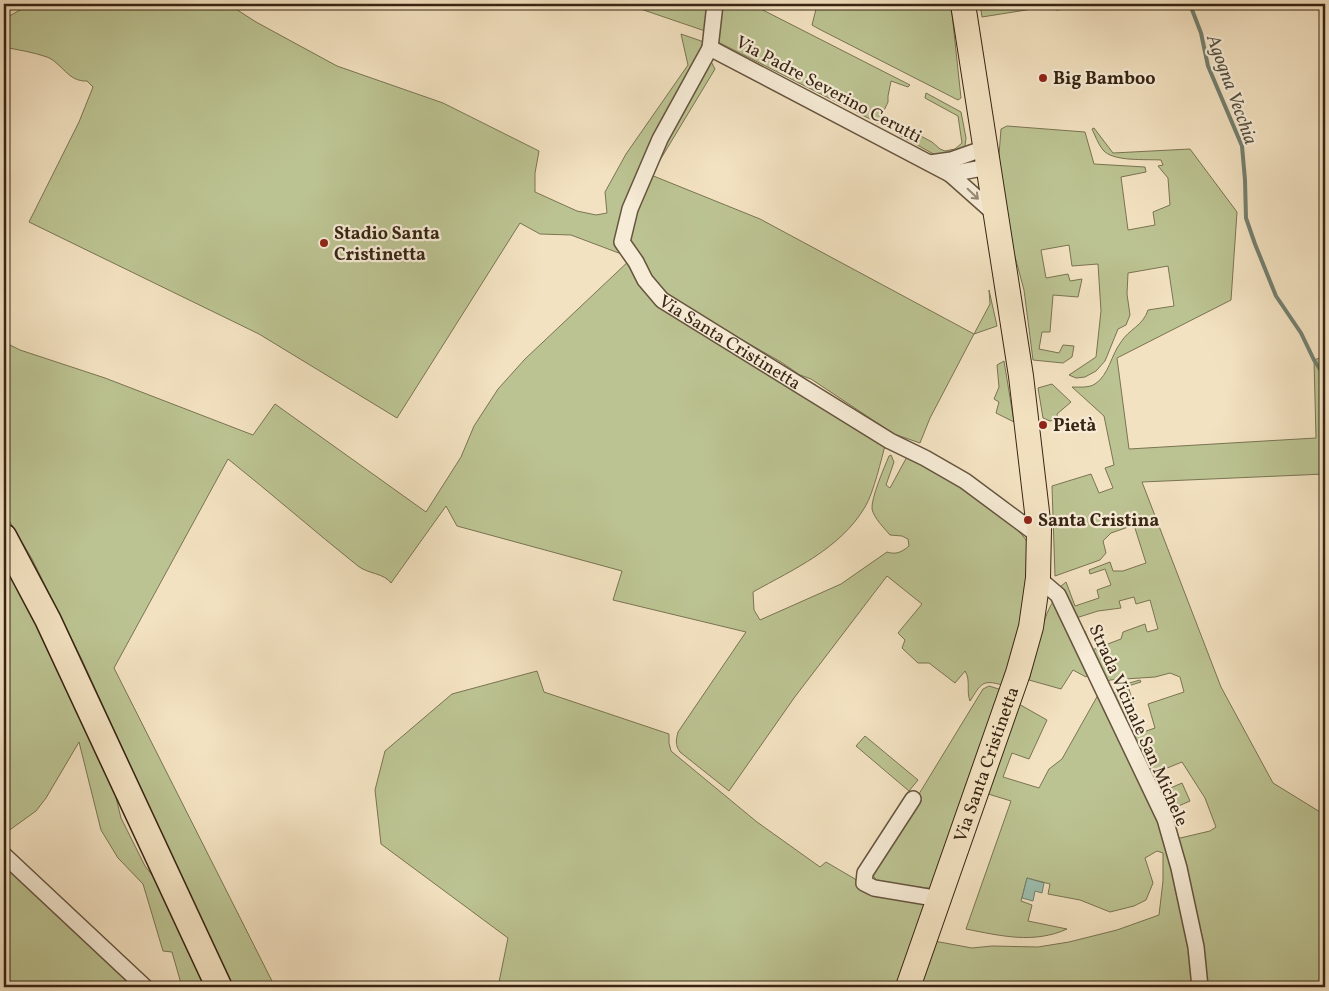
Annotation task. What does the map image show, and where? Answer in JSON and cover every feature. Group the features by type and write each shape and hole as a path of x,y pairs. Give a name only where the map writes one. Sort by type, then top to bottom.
{"highway":[{"path":"4,537 48,620 219,987"}],"main road":[{"name":"Via Santa Cristinetta","path":"908,987 1018,674 1028,637 1038,578 1039,536 1021,376 963,4"}],"street":[{"path":"710,48 715,4"},
{"name":"Via Padre Severino Cerutti","path":"710,48 950,174 995,214"},
{"name":"Via Santa Cristinetta","path":"710,48 660,139 630,209 622,242 636,262 645,280 662,300 890,441 966,481 1039,536"},
{"path":"950,174 987,158"},
{"name":"Via Padre Severino Cerutti","path":"930,164 951,160 987,158"},
{"name":"Strada Vicinale San Michele","path":"1038,578 1058,595 1165,819 1179,868 1196,947 1200,987"},
{"path":"913,799 865,873 864,883 874,888 940,899"},
{"path":"4,855 145,987"}],"green space":[{"path":"31,4 228,4 256,22 337,66 443,103 539,151 535,173 535,192 577,211 596,215 607,213 605,192 626,154 688,65 681,34 704,42 705,50 715,69 651,175 760,219 974,334 930,418 920,443 894,434 811,379 800,375 781,362 665,296 651,277 643,261 644,283 886,442 871,493 865,507 855,522 843,535 815,557 753,592 754,610 760,620 841,584 887,552 899,552 909,546 908,539 902,536 890,535 877,519 872,509 872,504 889,456 891,455 894,462 886,485 890,488 909,453 954,479 1011,523 1028,543 1028,575 1018,639 1002,685 983,684 970,701 968,678 965,671 955,683 929,663 918,663 902,648 905,640 898,633 922,604 887,576 794,698 729,791 680,752 676,740 678,732 746,632 613,600 622,571 457,526 446,506 391,583 384,577 358,566 228,459 114,668 275,987 232,987 82,660 32,559 4,512 4,342 20,350 105,378 253,435 275,404 426,512 461,457 474,426 498,389 525,359 632,258 571,235 540,234 520,223 397,418 259,334 29,222 79,122 93,87 87,81 75,79 47,57 4,47 4,19"},
{"path":"626,4 708,4 705,31"},
{"path":"721,4 751,4 910,85 908,87 891,81 888,102 878,123 716,41"},
{"path":"814,4 951,4 961,98 958,100 812,25 816,9 812,7"},
{"path":"980,4 1099,4 1057,10 1045,7 982,17"},
{"path":"926,93 961,112 966,138 965,146 958,153 937,156 894,132 900,125 945,151 955,149 962,143 958,116 925,98"},
{"path":"1007,126 1085,132 1094,164 1145,167 1146,172 1121,177 1128,230 1155,225 1153,212 1170,205 1168,178 1158,166 1163,165 1161,160 1139,160 1108,154 1098,142 1092,129 1094,128 1113,153 1190,149 1237,212 1231,300 1117,358 1129,449 1316,438 1314,360 1325,356 1325,474 1142,482 1221,687 1273,783 1325,815 1325,987 918,987 934,941 972,948 992,946 1038,947 1069,942 1117,930 1159,915 1163,881 1163,853 1157,851 1145,858 1153,883 1146,900 1134,906 1110,912 1080,900 1048,894 1050,884 1027,878 1021,901 1032,905 1028,921 1067,929 1055,934 1017,937 966,929 1011,801 985,793 1017,703 1047,720 1029,759 1012,753 1003,777 1039,788 1049,769 1062,759 1098,695 1176,839 1210,831 1216,827 1205,798 1182,762 1155,773 1132,736 1155,728 1148,704 1184,692 1180,677 1170,673 1155,677 1110,680 1106,683 1081,632 1085,631 1092,650 1121,639 1123,632 1145,624 1147,632 1158,629 1150,600 1136,604 1134,597 1119,601 1121,608 1098,611 1076,618 1060,587 1066,582 1075,606 1099,598 1097,590 1111,585 1105,569 1090,574 1089,570 1110,562 1113,571 1123,571 1146,563 1134,525 1111,533 1103,541 1106,553 1100,560 1055,576 1052,486 1091,474 1099,493 1113,488 1105,468 1114,465 1104,416 1072,387 1090,386 1100,380 1121,342 1143,320 1148,310 1174,306 1168,266 1128,273 1127,294 1130,315 1126,325 1118,329 1105,361 1096,371 1085,377 1076,378 1069,375 1096,357 1101,311 1098,264 1072,266 1069,245 1041,250 1046,278 1068,274 1070,281 1082,279 1078,297 1053,295 1050,332 1042,332 1039,349 1059,353 1063,345 1074,346 1072,357 1063,363 1033,360 1024,290 1007,227 999,155 1001,129"},
{"path":"989,290 997,326 974,334 990,304"},
{"path":"1004,361 1014,422 996,413 999,402 994,399 999,387 997,365"},
{"path":"1052,384 1071,402 1057,414 1058,419 1050,421 1043,418 1038,388"},
{"path":"4,555 86,730 110,773 121,818 145,866 160,885 205,987 182,987 172,952 163,951 143,884 118,858 101,830 79,742 46,798 36,811 4,834"},
{"path":"1053,602 1090,673 1086,677 1073,670 1061,689 1029,680 1045,618"},
{"path":"537,671 544,692 669,734 671,751 757,822 820,867 826,862 855,879 864,889 929,903 899,987 498,987 508,938 381,844 375,790 385,751 452,694"},
{"path":"1140,680 1141,682 1128,686 1135,708 1125,712 1128,722 1124,723 1111,697 1122,685"},
{"path":"989,686 1002,690 935,889 878,882 872,871 983,689"},
{"path":"865,736 918,780 909,791 856,746"},
{"path":"1182,783 1190,801 1174,808 1166,790"},
{"path":"4,860 139,987 4,987"}],"shaded area":[{"path":"1027,878 1044,883 1042,893 1035,891 1033,901 1022,898"}],"waterway":[{"name":"Agogna Vecchia","path":"1187,4 1191,7 1201,33 1208,66 1242,146 1246,218 1255,244 1276,296 1301,333 1314,360 1325,377"}],"place":[{"name":"Big Bamboo","path":"1043,78"},
{"name":"Stadio Santa Cristinetta","path":"324,243"},
{"name":"Pietà","path":"1043,425"},
{"name":"Santa Cristina","path":"1028,520"}]}
